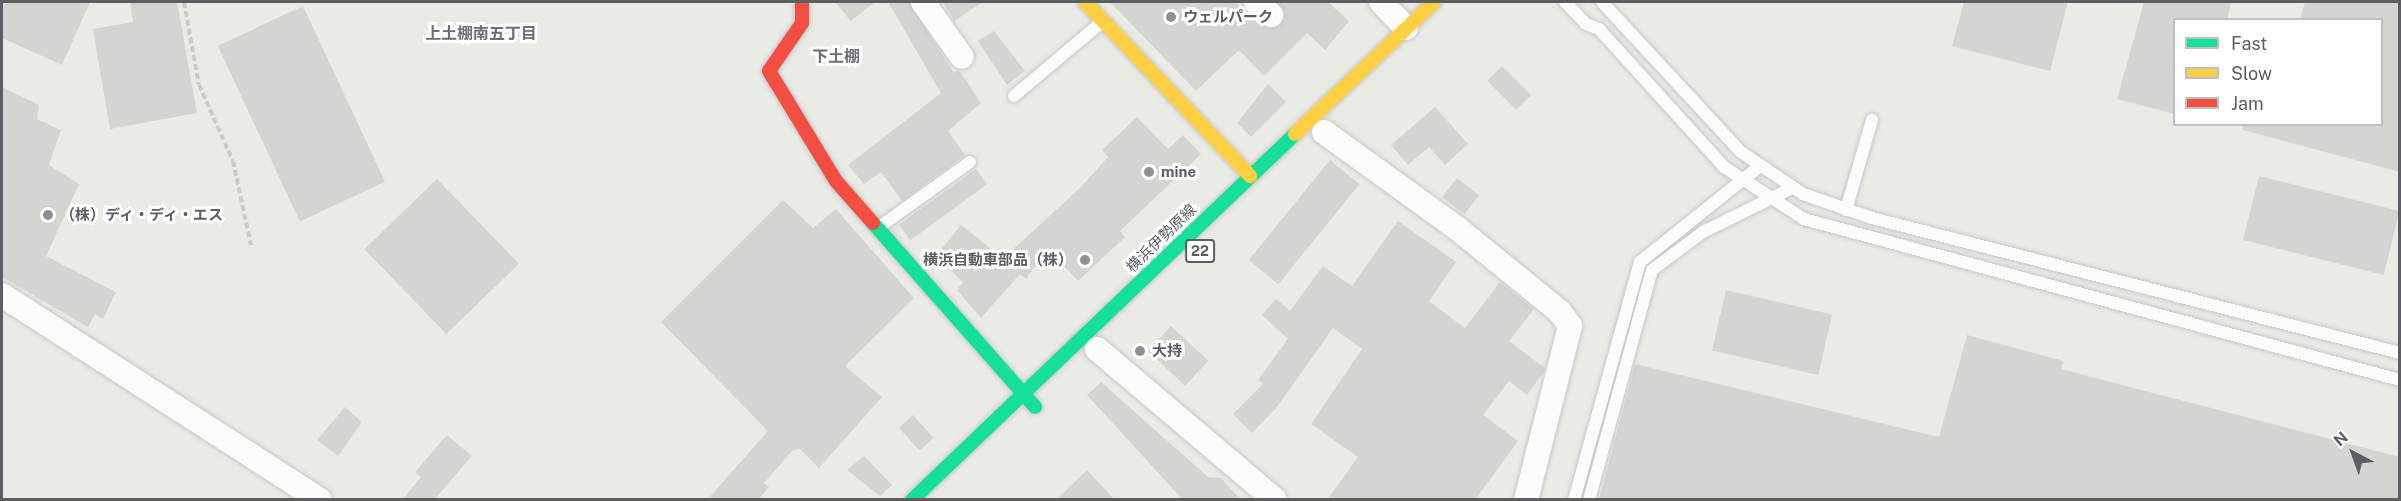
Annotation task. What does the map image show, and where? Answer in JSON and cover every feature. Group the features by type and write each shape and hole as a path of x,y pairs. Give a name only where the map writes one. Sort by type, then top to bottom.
{"street":[{"path":"802,2 802,23 769,71 836,182 1023,394 1031,411 1049,394"},
{"path":"923,2 962,57"},
{"path":"1085,2 1250,176"},
{"path":"1380,2 1406,28"},
{"name":"横浜伊勢原線","path":"912,500 1434,2"},
{"path":"1324,132 1458,229 1560,312 1570,326 1526,500"},
{"path":"2,295 320,500"},
{"path":"1096,350 1275,500"}],"lane":[{"path":"1565,2 1586,24 1599,29 1743,183 1767,200 1831,229 2400,380"},
{"path":"1602,2 1760,166 1792,188 1846,210 2400,353"},
{"path":"1014,96 1103,21"},
{"path":"1846,210 1872,120"},
{"path":"877,228 970,162"},
{"path":"1575,500 1640,262 1743,183 1760,166"},
{"path":"1589,500 1652,270 1703,232 1792,188"}],"path":[{"path":"184,2 199,85 233,161 251,245"}],"building":[{"path":"2,2 90,2 62,65 2,38"},
{"path":"130,2 177,2 197,113 110,129 93,29 133,22"},
{"path":"835,2 875,2 851,21"},
{"path":"888,2 909,2 954,73 959,70 981,103 948,131 965,155 902,201 881,172 864,184 848,165 941,93"},
{"path":"943,2 983,2 954,21"},
{"path":"1110,2 1235,2 1269,29 1285,18 1279,2 1328,2 1349,21 1325,50 1307,33 1264,76 1239,50 1196,91"},
{"path":"1964,2 2068,2 2050,71 1952,46"},
{"path":"2144,2 2231,2 2227,18 2173,18 2173,113 2117,99"},
{"path":"2305,2 2400,2 2400,172 2243,130 2244,126 2383,126 2383,18 2301,18"},
{"path":"303,6 385,182 300,222 218,46"},
{"path":"994,31 1025,71 1007,85 978,41"},
{"path":"1502,66 1531,95 1516,110 1487,81"},
{"path":"1268,84 1286,102 1251,137 1237,123"},
{"path":"2,87 39,105 37,119 61,130 49,165 79,184 46,256 116,292 103,319 95,314 88,327 2,277"},
{"path":"1435,107 1468,144 1445,165 1429,147 1408,165 1391,145"},
{"path":"1137,117 1168,149 1183,135 1201,154 1120,231 1125,237 1078,281 1047,248 1026,279 1020,274 981,318 957,290 963,282 936,256 961,225 995,252 999,248 1008,254 1081,187 1108,157 1102,150"},
{"path":"1330,160 1360,184 1278,284 1249,260"},
{"path":"976,169 987,184 910,240 899,225"},
{"path":"2259,176 2400,211 2384,275 2243,240"},
{"path":"1457,178 1479,195 1464,214 1442,197"},
{"path":"437,179 519,264 446,334 364,249"},
{"path":"783,200 813,228 836,209 914,298 845,366 882,397 819,468 800,449 793,450 764,483 769,487 758,500 707,500 768,431 661,322"},
{"path":"1398,221 1456,262 1429,301 1465,328 1500,282 1534,309 1509,341 1545,368 1527,395 1509,381 1483,415 1518,441 1475,500 1327,500 1358,457 1311,424 1362,349 1333,328 1277,407 1252,433 1233,414 1263,384 1258,380 1288,339 1262,315 1276,299 1290,311 1323,266 1352,286"},
{"path":"1726,290 1832,315 1818,375 1712,350"},
{"path":"1171,326 1208,361 1185,386 1148,351"},
{"path":"1967,335 2064,361 2061,369 2400,457 2400,500 1599,500 1635,364 1939,437"},
{"path":"1101,382 1208,477 1221,478 1241,500 1183,500 1087,395"},
{"path":"345,407 362,422 338,456 317,440"},
{"path":"913,415 934,438 920,451 899,428"},
{"path":"447,435 472,456 434,500 402,500 421,477 415,472"},
{"path":"864,456 892,485 880,496 847,470"},
{"path":"1087,470 1115,500 1056,500"}],"traffic: fast":[{"path":"912,500 1295,134"},
{"path":"873,223 1035,407"}],"traffic: slow":[{"path":"1085,2 1250,176"},
{"path":"1295,134 1434,2"}],"traffic: jam":[{"path":"802,2 802,23 769,71 836,181 873,223"}],"place":[{"name":"ウェルパーク","path":"1171,17"},
{"name":"mine","path":"1149,172"},
{"name":"（株）ディ・ディ・エス","path":"48,215"},
{"name":"横浜自動車部品（株）","path":"1085,260"},
{"name":"大持","path":"1140,351"}],"district":[{"name":"上土棚南五丁目","path":"481,34"},
{"name":"下土棚","path":"836,57"}]}
